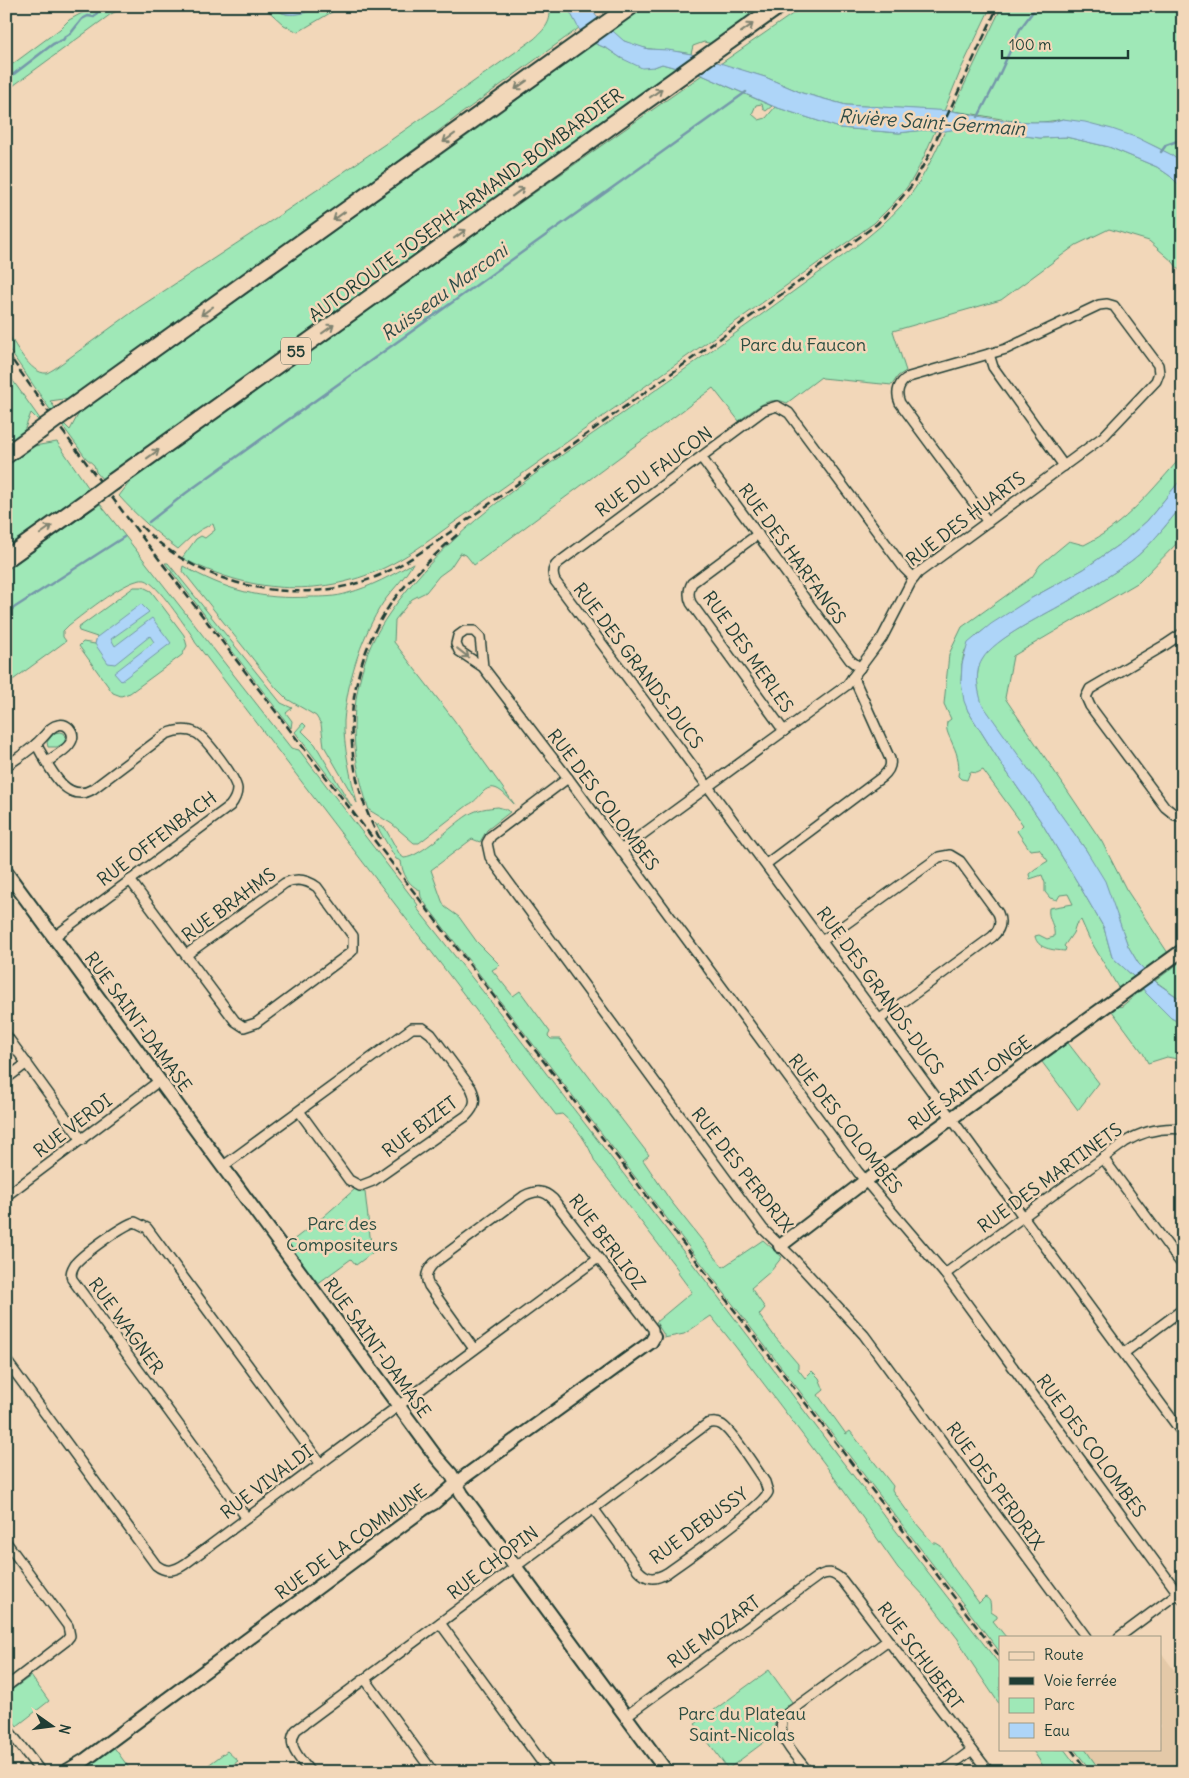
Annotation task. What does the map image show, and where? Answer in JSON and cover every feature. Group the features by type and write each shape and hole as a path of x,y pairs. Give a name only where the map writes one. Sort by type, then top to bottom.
{"highway":[{"path":"6,455 631,6"},
{"name":"AUTOROUTE JOSEPH-ARMAND-BOMBARDIER","path":"6,558 776,8"}],"street":[{"name":"RUE DES HUARTS","path":"621,850 847,685 882,638 914,578 1106,434 1153,384 1159,373 1159,368 1155,361 1119,312 1114,306 1107,304 1094,307 1006,349 989,354"},
{"path":"988,522 900,402 897,396 898,388 902,382 909,377 989,354 992,367 1064,466"},
{"name":"RUE DU FAUCON","path":"554,569 558,563 764,410 777,406 789,413 898,560 914,578"},
{"name":"RUE DES HARFANGS","path":"701,457 850,660 860,668"},
{"name":"RUE DES MERLES","path":"758,534 692,583 689,589 689,597 691,603 784,730"},
{"name":"RUE DES GRANDS-DUCS","path":"554,569 555,581 766,864 1183,1434"},
{"path":"1180,816 1165,807 1090,706 1086,699 1086,694 1093,687 1183,633"},
{"name":"RUE DES COLOMBES","path":"483,667 568,778 866,1181 945,1274 1180,1596"},
{"path":"766,864 882,778 889,770 890,759 852,678"},
{"path":"6,766 36,744 55,726 65,725 70,730 72,740 68,747 47,762"},
{"name":"RUE OFFENBACH","path":"36,744 67,790 83,793 93,789 166,734 178,730 191,731 202,737 233,779 236,784 237,793 230,806 54,937"},
{"name":"RUE DES PERDRIX","path":"568,778 494,832 487,843 488,852 763,1229 864,1335 1085,1636"},
{"path":"822,942 939,857 950,855 960,861 998,913 1000,922 998,929 992,937 880,1019"},
{"name":"RUE SAINT-DAMASE","path":"6,872 398,1406 449,1471 462,1494 668,1772"},
{"name":"RUE BRAHMS","path":"130,880 234,1021 244,1027 256,1023 350,954 353,950 353,936 317,887 297,879 285,883 186,955"},
{"name":"RUE SAINT-ONGE","path":"780,1246 1183,950"},
{"name":"RUE BIZET","path":"222,1167 299,1110 408,1030 416,1027 423,1028 431,1034 471,1088 475,1097 474,1107 466,1116 373,1182 360,1186 353,1183 346,1176 299,1110"},
{"path":"6,1035 82,1140"},
{"path":"6,1079 27,1063"},
{"name":"RUE VERDI","path":"6,1196 159,1081"},
{"name":"RUE DES MARTINETS","path":"945,1274 1125,1142 1142,1133 1166,1128 1183,1129"},
{"path":"1103,1158 1183,1266"},
{"name":"RUE BERLIOZ","path":"474,1349 428,1286 427,1272 434,1263 524,1196 541,1191 550,1196 598,1258 653,1330 654,1337"},
{"name":"RUE WAGNER","path":"246,1518 72,1279 72,1270 78,1261 123,1227 135,1222 147,1228 320,1463"},
{"name":"RUE VIVALDI","path":"6,1360 158,1567 169,1570 176,1569 598,1258"},
{"path":"1124,1353 1183,1309"},
{"name":"RUE DE LA COMMUNE","path":"65,1772 434,1503 464,1477 632,1356 654,1337"},
{"name":"RUE CHOPIN","path":"310,1772 294,1749 292,1739 296,1730 517,1567 697,1430 711,1422 720,1423"},
{"name":"RUE DEBUSSY","path":"593,1508 643,1575 652,1578 667,1573 761,1502 768,1492 765,1482 732,1435 720,1423"},
{"path":"6,1542 68,1626 70,1633 66,1641 6,1687"},
{"name":"RUE SCHUBERT","path":"820,1575 830,1572 842,1580 988,1772"},
{"name":"RUE MOZART","path":"626,1716 820,1575"},
{"path":"1120,1636 1180,1596"},
{"path":"440,1623 549,1772"},
{"path":"808,1772 781,1735 780,1726 784,1716 887,1641"},
{"path":"365,1679 433,1772"},
{"path":"6,1727 41,1772"},
{"path":"942,1772 972,1750"}],"shaded area":[{"path":"1162,1654 1183,1682 1183,1772 1101,1772 1086,1750 1162,1750"}],"green space":[{"path":"95,6 126,6 111,14 6,91 6,69 60,29 69,20"},
{"path":"263,6 272,6 284,13 296,14 323,6 342,6 298,32 284,25"},
{"path":"549,6 567,6 579,28 378,177 97,379 67,400 50,401 55,408 51,411 6,345 6,330 23,357 35,369 47,373 54,369 138,308 388,142 534,39 549,21"},
{"path":"646,6 765,6 713,44 704,42 693,46 691,54 648,49 632,45 612,31"},
{"path":"804,6 991,6 962,67 944,111 846,105 802,93 765,77 720,64"},
{"path":"1002,6 1183,6 1183,164 1170,154 1141,140 1063,119 1034,122 1007,120 952,111"},
{"path":"594,43 608,49 621,58 654,67 662,64 680,69 103,480 96,472 94,465 86,458 62,425 64,424 70,430 79,413"},
{"path":"702,75 772,106 766,111 763,109 762,104 756,105 752,114 759,120 766,118 775,107 840,128 899,133 923,130 935,131 909,184 895,202 874,223 430,540 384,568 359,578 308,587 282,587 232,578 182,558 196,539 201,536 205,538 215,530 213,524 198,531 178,549 147,524 119,496 132,479"},
{"name":"Parc du Faucon","path":"955,129 989,131 1040,138 1066,137 1109,147 1157,167 1170,176 1183,189 1183,275 1173,262 1149,241 1109,229 1076,245 1001,300 893,331 906,371 898,376 892,385 821,377 787,403 780,401 767,402 739,421 713,388 474,565 466,555 460,553 450,568 439,576 426,592 412,599 395,620 394,642 454,720 515,805 496,788 487,789 475,801 419,843 414,843 392,824 369,810 359,773 354,736 356,699 360,680 371,644 380,628 423,571 476,520 533,475 623,413 868,237 909,197 926,170 945,131"},
{"path":"6,371 40,419 38,420 31,413 24,431 6,444 6,400 8,397"},
{"path":"57,442 90,490 6,551 6,465 34,446"},
{"path":"1183,455 1183,477 1147,521 1124,541 1084,569 1030,599 977,635 964,653 962,664 961,682 968,711 1040,820 1079,885 1104,928 1112,957 1134,977 1119,989 1089,938 1081,920 1076,924 1073,933 1064,946 1066,948 1065,951 1046,948 1036,940 1035,936 1039,935 1047,939 1054,937 1049,908 1073,904 1068,894 1060,895 1057,900 1050,898 1045,892 1045,883 1042,875 1030,879 1029,874 1048,861 1039,849 1030,850 1017,831 1023,825 983,770 977,773 970,772 967,780 961,779 958,776 957,757 947,728 947,722 951,719 944,704 949,654 962,627 1032,577 1040,565 1069,541 1084,545 1113,527 1138,505"},
{"path":"100,504 291,748 299,750 418,905 416,907 499,1012 999,1664 999,1704 958,1639 927,1599 898,1568 824,1463 711,1316 684,1334 664,1338 656,1322 692,1292 678,1273 679,1271 595,1162 589,1148 577,1130 562,1114 556,1115 195,642 163,596 145,580 128,584 117,590 63,631 63,637 66,641 6,685 6,570"},
{"path":"1183,505 1183,537 1139,582 1013,656 1005,698 1102,842 1126,889 1168,953 1145,970 1138,963 1128,946 1117,916 1086,850 981,704 977,676 982,659 988,651 1009,635 1085,591 1131,561 1152,542"},
{"path":"165,563 168,563 281,703 292,708 286,713 292,721 291,728"},
{"path":"413,563 379,609 360,649 351,677 344,731 348,762 357,803 324,746 321,724 316,716 287,699 276,688 182,570 183,566 214,581 244,592 292,598 348,593 389,576"},
{"path":"134,587 143,587 151,591 184,635 187,646 182,655 130,693 121,696 113,693 79,646 83,642 95,644 97,637 79,631 78,628"},
{"path":"303,723 306,726 302,731 315,744 352,807 295,732"},
{"path":"54,733 64,733 66,737 64,743 57,747 48,747 47,742"},
{"path":"498,807 510,812 487,830 480,842 472,839 431,870 445,907 459,917 477,942 500,965 492,970 513,996 520,991 550,1032 548,1036 551,1039 560,1039 649,1155 643,1160 670,1200 723,1267 763,1240 782,1257 771,1271 751,1288 765,1308 759,1315 798,1364 798,1369 805,1378 812,1371 819,1378 824,1390 818,1395 846,1434 850,1431 893,1486 892,1490 915,1522 933,1543 941,1546 952,1566 979,1603 985,1597 989,1600 991,1612 997,1616 993,1621 1005,1636 999,1636 999,1651 427,906 421,897 420,890 407,878 401,861 396,859 375,823 385,828 400,855 404,858 428,847 471,813"},
{"path":"1183,960 1183,1001 1155,981"},
{"path":"1143,989 1171,1018 1183,1024 1183,1060 1167,1057 1148,1063 1143,1053 1112,1011 1119,1006 1121,1007"},
{"path":"1068,1043 1099,1083 1078,1110 1042,1062"},
{"name":"Parc des Compositeurs","path":"355,1189 365,1192 372,1253 356,1265 351,1259 317,1284 288,1244"},
{"name":"Parc du Plateau Saint-Nicolas","path":"769,1670 792,1702 781,1712 776,1720 775,1734 728,1769 695,1724"},
{"path":"31,1676 49,1701 17,1726 6,1711 6,1694"},
{"path":"113,1746 132,1772 79,1772"},
{"path":"1033,1750 1065,1750 1081,1772 1047,1772"},
{"path":"1075,1750 1086,1750 1101,1772 1092,1772"},
{"path":"227,1751 238,1761 223,1772 204,1772 203,1769"}],"water":[{"path":"272,6 296,8 322,6 303,13 290,14 278,11"},
{"name":"Rivière Saint-Germain","path":"567,6 591,6 596,16 624,41 648,49 691,54 765,77 802,93 846,105 952,111 1004,121 1052,122 1063,119 1112,129 1138,138 1170,154 1183,164 1183,189 1170,176 1157,167 1109,147 1066,137 1040,138 989,131 956,129 899,133 840,128 775,107 702,75 662,64 642,68 594,43 579,29"},
{"path":"1183,477 1183,505 1145,549 1108,576 998,643 982,660 977,676 982,704 1086,850 1105,881 1128,946 1138,963 1157,983 1183,1001 1183,1024 1171,1018 1146,993 1134,977 1112,957 1104,928 1079,885 1040,820 968,711 964,701 961,682 962,664 968,643 991,624 1030,599 1084,569 1124,541 1147,521"},
{"path":"141,604 149,612 111,639 115,646 152,618 171,643 121,681 114,673 154,642 150,636 115,664 108,663 95,644 97,637"}],"waterway":[{"name":"Rivière Saint-Germain","path":"978,117 1020,29 1037,6"},
{"path":"6,80 53,44 63,40 82,19 88,16 94,17 99,10 104,9"},
{"name":"Ruisseau Marconi","path":"149,522 186,493 746,92"},
{"path":"1161,152 1166,145 1183,139"},
{"name":"Ruisseau Marconi","path":"6,613 124,537"}],"railway":[{"path":"141,526 164,547 191,564 219,577 249,586 280,591 312,591 343,587 373,578 409,560 877,224 912,185 928,157 998,6"},
{"path":"6,351 52,417 129,520 999,1656"},
{"path":"380,839 366,810 357,780 352,750 352,719 356,688 364,658 376,629 392,602 423,566 458,534"},
{"path":"1072,1750 1088,1772"}]}
